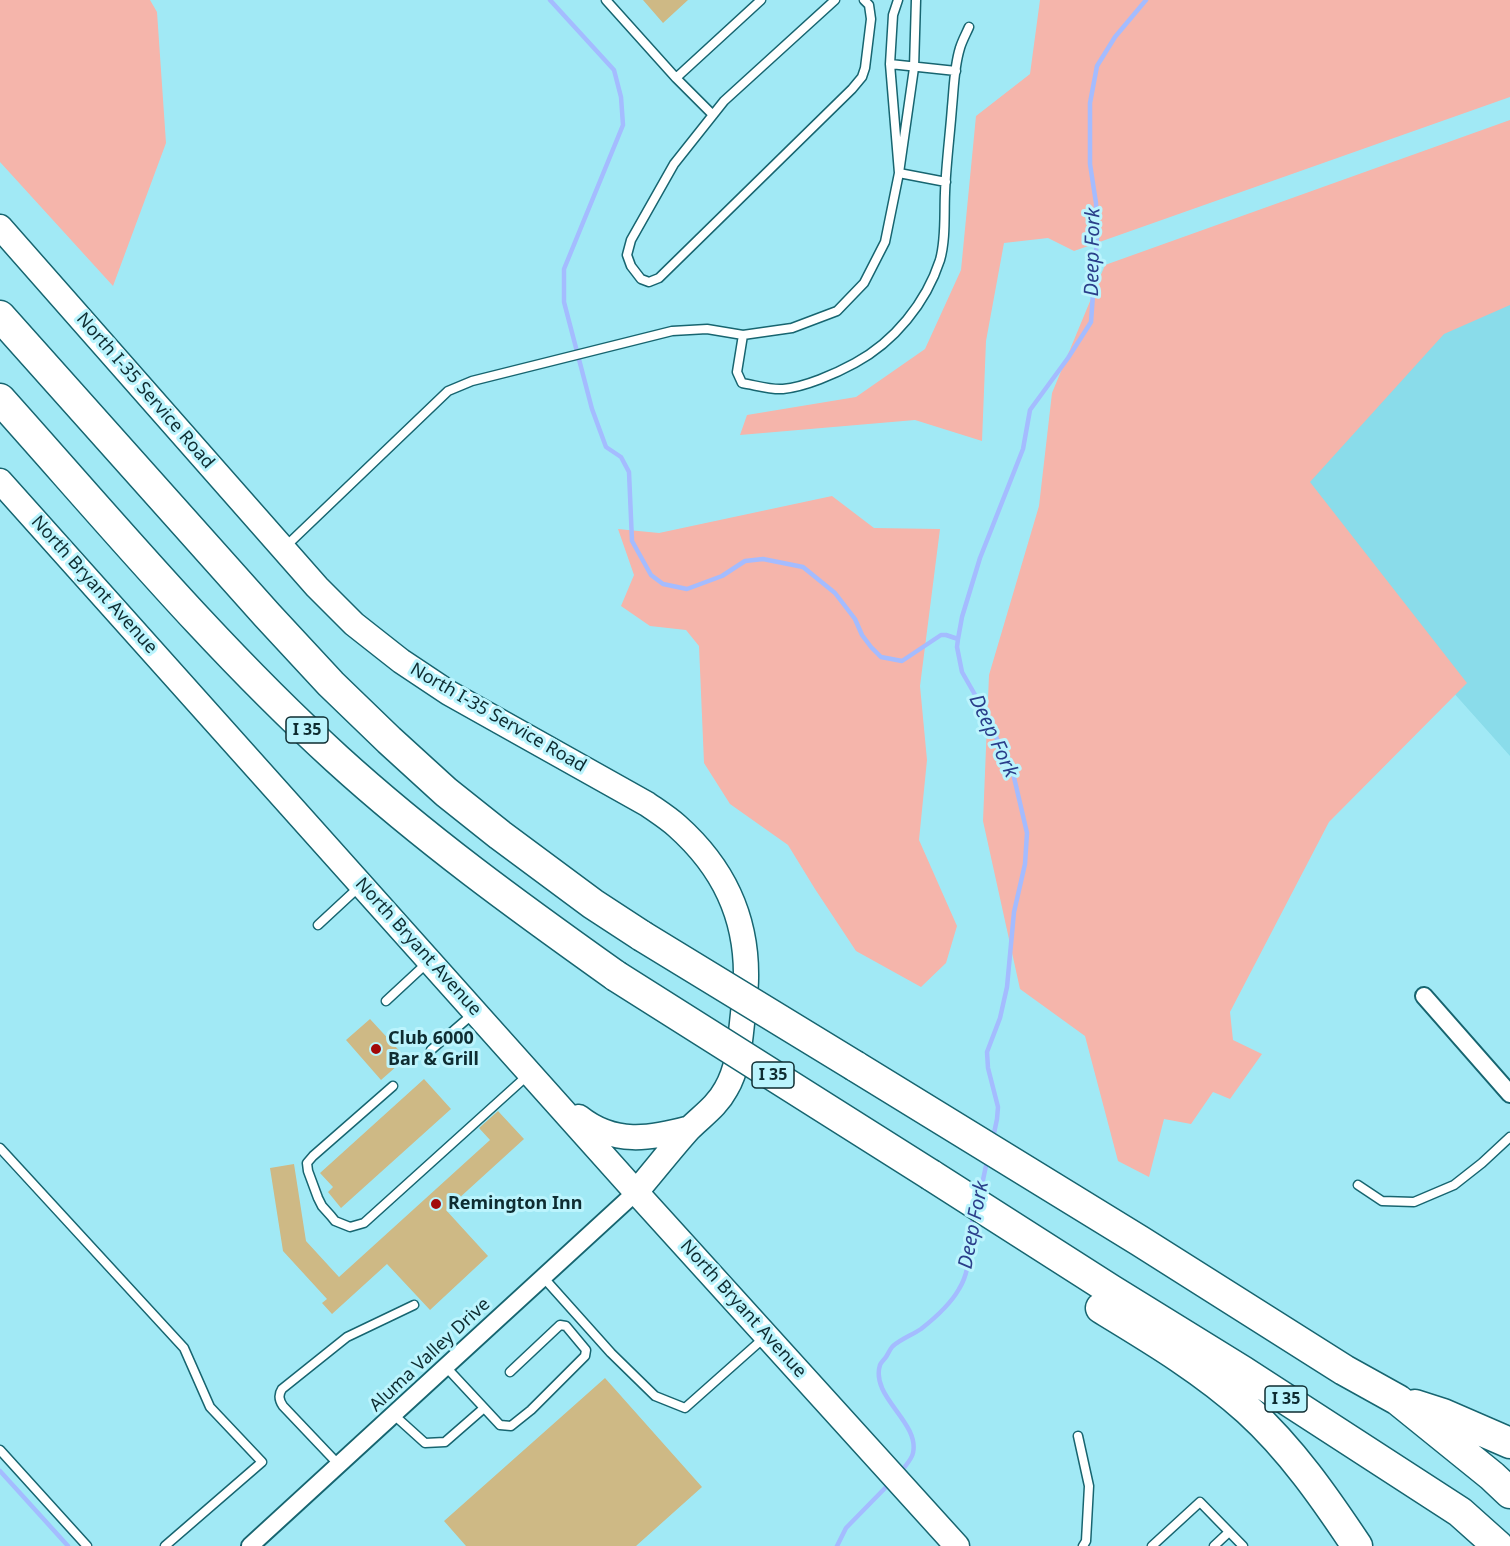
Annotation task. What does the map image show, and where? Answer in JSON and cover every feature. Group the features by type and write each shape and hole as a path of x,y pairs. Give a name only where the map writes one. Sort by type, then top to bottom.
{"highway":[{"name":"I 35","path":"0,316 267,615 332,684 446,792 548,871 642,936 1140,1241 1344,1370 1398,1400 1501,1485"},
{"name":"I 35","path":"0,399 209,633 274,699 405,818 477,876 616,976 931,1175 1106,1299 1168,1324 1460,1512 1500,1546"},
{"path":"1106,1299 1162,1346 1205,1375 1248,1410 1290,1453 1357,1546"},
{"path":"1398,1400 1443,1414 1510,1443"}],"main road":[{"name":"North I-35 Service Road","path":"0,227 317,587 354,624 401,661 458,698 647,804 676,825 715,867 724,882 738,920 745,948 746,979 735,1068 726,1090 715,1106 690,1128 636,1192"},
{"name":"North Bryant Avenue","path":"0,481 636,1192 951,1539"},
{"path":"551,1095 586,1123 613,1135 646,1138 690,1128"},
{"path":"1500,1546 1510,1539"}],"street":[{"path":"1424,996 1510,1094"},
{"name":"Aluma Valley Drive","path":"250,1546 636,1192"}],"lane":[{"path":"606,0 676,78 713,115"},
{"path":"676,78 761,0"},
{"path":"835,0 724,101 674,164 631,240 627,255 631,266 641,279 649,282 659,278 862,77 871,19 869,5 864,0"},
{"path":"898,0 893,15 890,64 899,173"},
{"path":"284,548 448,391 472,381 672,331 707,329 743,335 792,328 837,310 864,283 885,242 899,173 914,68 916,0"},
{"path":"743,335 737,372 742,383 780,389 795,387 871,355 891,339 909,316 927,290 939,261 943,244 956,70 960,48 969,27"},
{"path":"890,64 914,68 956,70"},
{"path":"899,173 946,182"},
{"path":"318,925 362,885"},
{"path":"386,1001 430,960"},
{"path":"431,1050 476,1011"},
{"path":"393,1086 313,1156 308,1163 310,1178 322,1206 336,1221 350,1227 364,1223 531,1073"},
{"path":"1358,1185 1382,1201 1414,1202 1454,1185 1510,1137"},
{"path":"0,1148 184,1348 210,1407 262,1462 165,1546"},
{"path":"543,1277 611,1353 655,1396 685,1408 767,1335"},
{"path":"339,1465 283,1406 279,1394 282,1389 347,1337 414,1305"},
{"path":"446,1367 500,1425 511,1426 531,1410 585,1356 586,1350 566,1326 560,1325 510,1372"},
{"path":"394,1415 425,1443 445,1442 484,1408"},
{"path":"1078,1436 1089,1486 1086,1541 1083,1546"},
{"path":"0,1450 87,1546"},
{"path":"1152,1546 1200,1502 1243,1546"},
{"path":"1214,1546 1229,1532"}],"shaded area":[{"path":"0,0 150,0 157,12 166,143 113,286 0,162"},
{"path":"1040,0 1510,0 1510,97 1074,251 1048,238 1004,243 986,341 982,441 915,420 740,435 747,415 856,397 925,349 961,270 976,116 1030,74"},
{"path":"1510,120 1510,305 1444,334 1310,482 1467,683 1329,822 1230,1012 1233,1040 1262,1054 1230,1099 1213,1092 1191,1124 1164,1119 1149,1177 1118,1161 1085,1036 1020,989 983,821 989,675 1039,506 1052,393 1105,265"},
{"path":"1510,133 1510,756 1152,355"},
{"path":"832,496 874,528 940,529 920,686 927,760 919,840 957,926 946,963 921,987 856,951 788,845 730,804 704,763 699,646 686,630 650,626 621,606 634,575 618,529 659,533"}],"building":[{"path":"643,0 688,0 663,23"},
{"name":"Club 6000 Bar & Grill","path":"370,1019 406,1058 381,1080 346,1040"},
{"path":"424,1079 451,1109 341,1208 328,1192 333,1187 320,1173"},
{"name":"Remington Inn","path":"498,1111 524,1139 446,1210 488,1256 430,1310 387,1264 332,1314 322,1303 327,1299 283,1251 270,1168 294,1164 306,1241 339,1277 490,1140 479,1128"},
{"path":"605,1378 702,1487 636,1546 466,1546 444,1521"}],"waterway":[{"path":"550,0 614,70 621,97 623,125 564,269 564,302 592,409 606,447 621,457 629,472 632,541 651,575 663,584 687,589 722,576 745,561 763,559 803,567 835,593 855,619 862,635 881,657 902,661 941,635 958,639"},
{"name":"Deep Fork","path":"993,1138 998,1107 988,1068 987,1052 1000,1018 1007,987 1014,912 1025,864 1027,833 1013,773 982,707 962,672 957,647 958,639 962,617 980,558 1023,449 1030,410 1091,322 1097,238 1096,203 1090,164 1090,103 1097,66 1115,37 1146,0"},
{"name":"Deep Fork","path":"980,1194 987,1161"},
{"name":"Deep Fork","path":"901,1472 913,1453 913,1442 903,1420 882,1388 879,1377 880,1365 893,1346 932,1320 947,1306 959,1289 967,1271 974,1213"},
{"path":"0,1471 68,1546"},
{"name":"Deep Fork","path":"837,1546 846,1528 891,1482"}],"place":[{"name":"Club 6000 Bar & Grill","path":"376,1049"},
{"name":"Remington Inn","path":"436,1204"}]}
